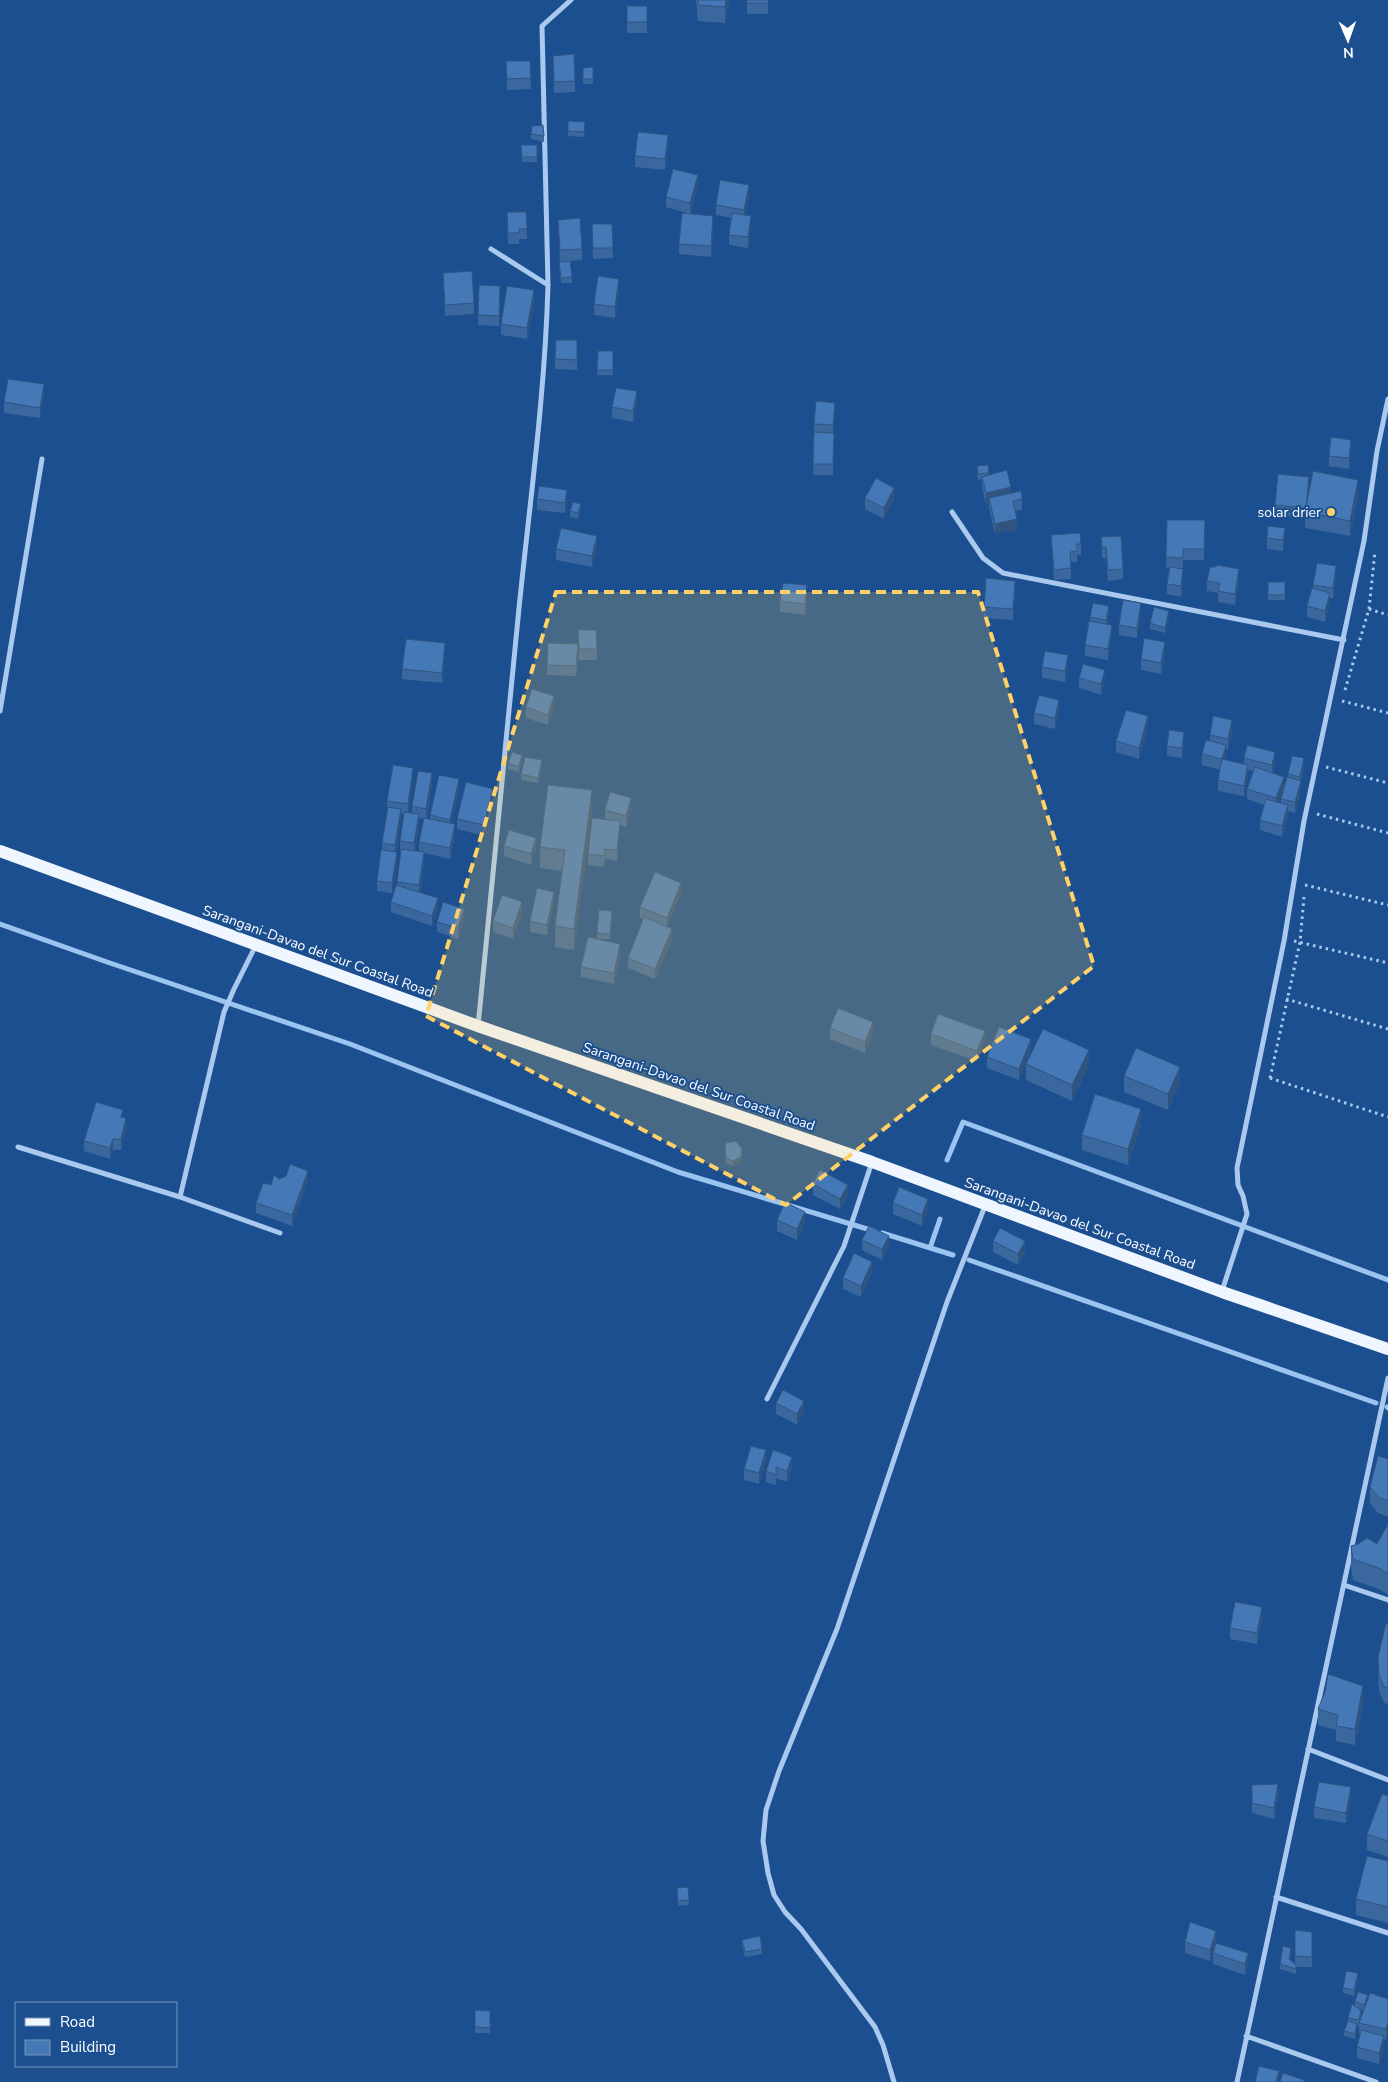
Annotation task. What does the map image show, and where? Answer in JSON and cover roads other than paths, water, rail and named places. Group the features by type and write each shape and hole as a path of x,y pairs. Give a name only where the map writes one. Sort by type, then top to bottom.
{"main road":[{"name":"Sarangani-Davao del Sur Coastal Road","path":"0,851 478,1026 872,1162 1222,1292 1388,1349"}],"street":[{"path":"478,1026 519,608 542,403 548,285 542,26 571,0"},
{"path":"491,250 548,285"},
{"path":"1222,1292 1247,1214 1245,1201 1238,1184 1237,1168 1284,941 1304,822 1364,541 1377,451 1388,399"},
{"path":"0,711 42,459"},
{"path":"952,512 983,558 1003,573 1344,640"},
{"path":"180,1197 224,1012 257,944"},
{"path":"18,1147 180,1197 280,1233"},
{"path":"767,1399 844,1246 872,1162"},
{"path":"894,2082 883,2045 875,2027 801,1929 785,1912 774,1895 763,1841 766,1810 779,1771 837,1629 947,1302 986,1204"},
{"path":"1237,2082 1388,1378"},
{"path":"1344,1585 1388,1600"},
{"path":"1308,1750 1388,1780"},
{"path":"1276,1898 1388,1933"},
{"path":"1246,2036 1376,2082"}],"waterway":[{"path":"0,924 350,1044 678,1172 874,1231"},
{"path":"947,1160 963,1122 1388,1280"},
{"path":"930,1248 940,1219"},
{"path":"882,1233 953,1255"},
{"path":"969,1260 1376,1403"}],"place":[{"name":"solar drier","path":"1331,512"}]}
